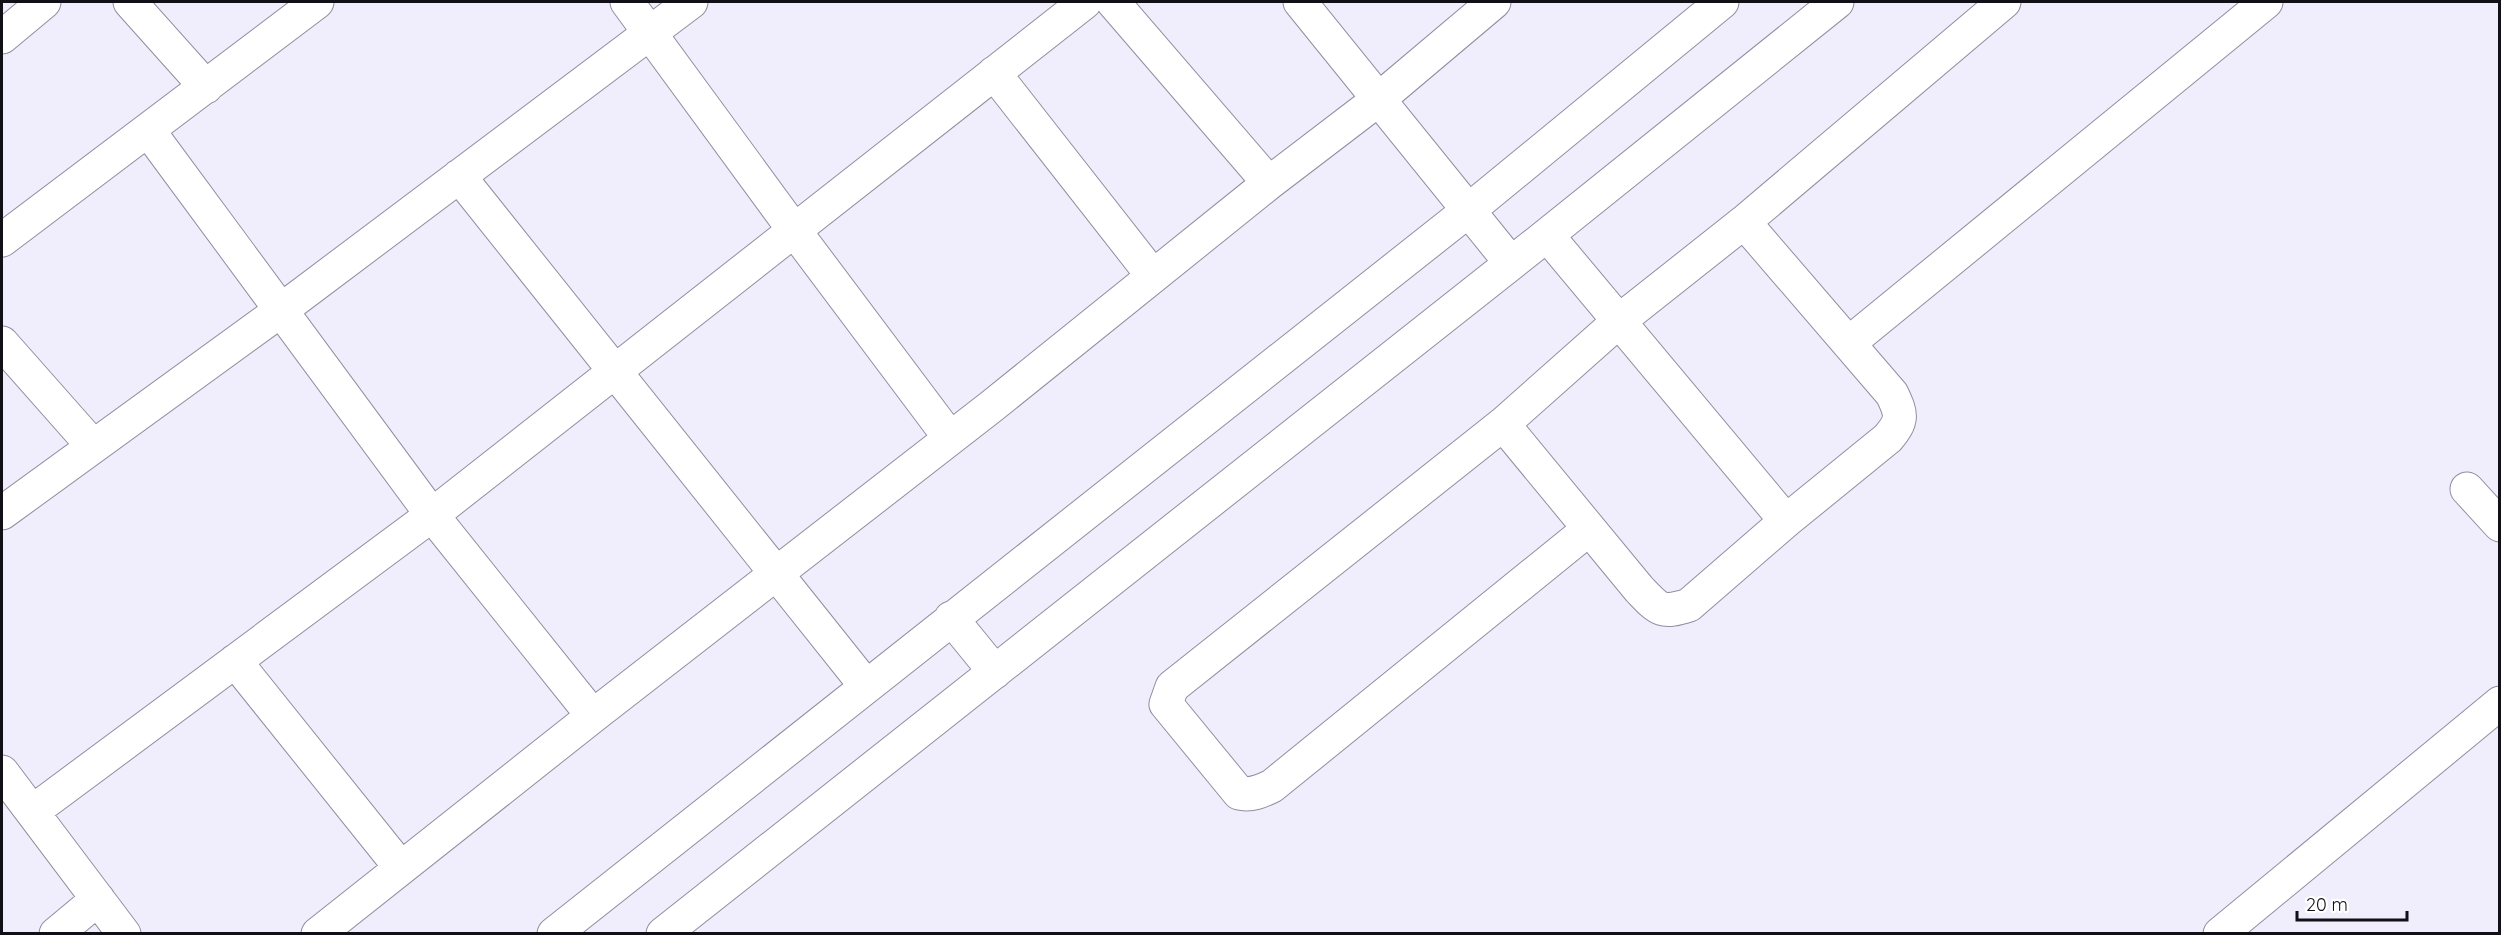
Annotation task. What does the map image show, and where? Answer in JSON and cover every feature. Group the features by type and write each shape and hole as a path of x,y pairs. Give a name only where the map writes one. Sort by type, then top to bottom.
{"street":[{"path":"2,37 44,2"},
{"path":"130,2 206,87"},
{"path":"2,240 317,2"},
{"path":"627,2 950,438"},
{"path":"2,513 280,311 691,2"},
{"path":"32,812 432,515 1084,2"},
{"path":"1113,2 1269,183"},
{"path":"1300,2 1510,263"},
{"path":"318,933 950,438 1269,183 1379,99 1494,2"},
{"path":"554,933 1469,210 1722,2"},
{"path":"663,933 1547,235 1837,2"},
{"path":"1589,529 1263,791 1246,795 1239,793 1166,704 1172,687 1503,423 1619,321 1744,222 2004,2"},
{"path":"1849,342 2266,2"},
{"path":"994,73 1153,276"},
{"path":"148,130 432,515 593,716"},
{"path":"459,176 866,686"},
{"path":"1503,423 1639,590 1655,606 1669,611 1689,605 1786,521 1888,438 1899,426 1900,411 1892,394 1744,222"},
{"path":"1547,235 1786,521"},
{"path":"2,343 93,446"},
{"path":"2467,489 2499,525"},
{"path":"951,618 995,672"},
{"path":"235,661 401,868"},
{"path":"2220,933 2499,703"},
{"path":"2,772 124,933"},
{"path":"56,933 98,899"}]}
